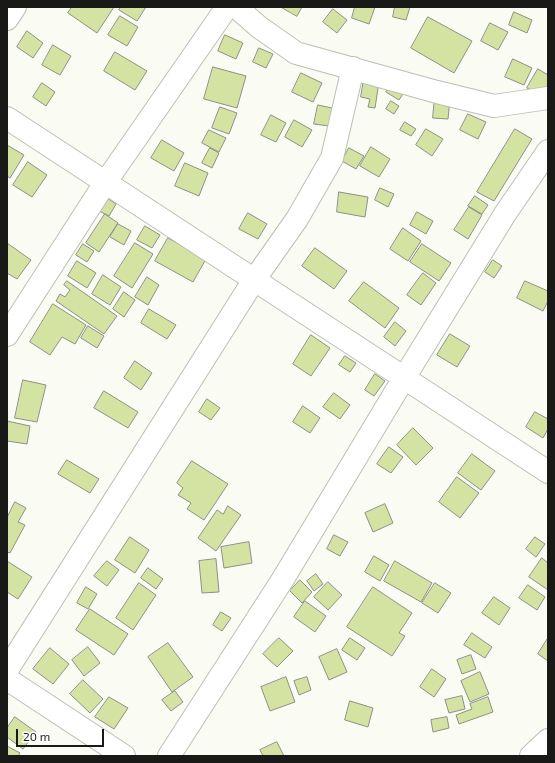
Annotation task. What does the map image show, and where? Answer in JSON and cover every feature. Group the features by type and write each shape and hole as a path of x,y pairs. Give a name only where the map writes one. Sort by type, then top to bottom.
{"street":[{"path":"7,19 14,7"},
{"path":"7,335 105,183 227,7"},
{"path":"236,7 259,27 296,53 437,92 494,106 548,98"},
{"path":"7,670 254,280 297,219 332,158 352,68"},
{"path":"7,118 548,472"},
{"path":"168,756 283,579 505,214 548,151"},
{"path":"7,679 124,756"},
{"path":"531,756 548,740"}],"building":[{"path":"72,7 114,7 97,33 68,13"},
{"path":"121,7 146,7 137,21 119,10"},
{"path":"281,7 302,7 297,16"},
{"path":"355,7 375,7 369,24 352,18"},
{"path":"395,7 410,7 406,20 393,17"},
{"path":"333,9 347,20 337,33 323,22"},
{"path":"514,12 532,20 527,33 509,25"},
{"path":"120,16 138,27 127,46 108,35"},
{"path":"428,17 472,41 454,73 411,48"},
{"path":"490,23 508,32 498,50 481,41"},
{"path":"27,31 43,43 33,58 17,47"},
{"path":"225,35 243,43 236,59 218,51"},
{"path":"53,45 71,56 60,75 42,65"},
{"path":"259,48 273,54 266,68 253,62"},
{"path":"115,52 147,71 135,90 104,71"},
{"path":"513,59 532,68 524,85 505,77"},
{"path":"213,67 246,76 237,108 204,99"},
{"path":"538,69 548,75 548,88 543,97 527,88"},
{"path":"301,73 322,83 313,102 292,92"},
{"path":"364,79 379,82 375,108 368,107 370,99 361,97"},
{"path":"393,82 406,89 399,100 386,92"},
{"path":"42,83 55,92 46,106 33,97"},
{"path":"435,97 450,99 448,119 433,118"},
{"path":"391,101 399,106 394,114 386,109"},
{"path":"318,105 332,108 329,126 314,124"},
{"path":"220,107 237,113 229,134 212,128"},
{"path":"468,114 486,122 478,139 460,130"},
{"path":"271,115 286,123 276,142 261,135"},
{"path":"294,120 312,130 302,147 285,137"},
{"path":"405,122 416,129 411,136 400,130"},
{"path":"426,129 443,139 432,156 416,145"},
{"path":"515,129 532,139 494,201 477,192"},
{"path":"209,130 226,138 219,152 202,143"},
{"path":"162,140 184,153 174,171 151,158"},
{"path":"7,145 24,155 10,178 7,176"},
{"path":"371,147 390,159 379,177 360,166"},
{"path":"210,148 219,153 212,168 202,163"},
{"path":"349,148 364,156 356,169 342,161"},
{"path":"28,162 47,175 32,197 13,185"},
{"path":"185,163 208,173 199,196 175,186"},
{"path":"380,188 394,194 388,207 375,200"},
{"path":"339,192 368,197 365,217 337,212"},
{"path":"475,196 488,205 482,214 468,206"},
{"path":"107,198 116,204 109,216 99,211"},
{"path":"469,207 482,215 468,239 454,230"},
{"path":"417,212 433,221 426,234 410,225"},
{"path":"248,213 267,224 258,239 239,229"},
{"path":"105,214 118,223 99,252 86,243"},
{"path":"118,224 131,231 124,245 110,237"},
{"path":"145,226 160,235 152,248 137,240"},
{"path":"403,228 421,241 408,261 390,249"},
{"path":"168,238 206,259 193,282 155,261"},
{"path":"7,243 31,260 17,279 7,273"},
{"path":"135,243 153,254 132,288 114,276"},
{"path":"83,244 94,251 87,262 76,255"},
{"path":"422,244 451,263 439,281 410,262"},
{"path":"315,248 347,271 334,289 302,266"},
{"path":"493,260 502,266 494,278 485,272"},
{"path":"77,261 96,273 87,288 68,276"},
{"path":"423,273 436,283 421,305 407,295"},
{"path":"103,275 121,287 110,305 92,294"},
{"path":"147,277 159,285 148,305 135,297"},
{"path":"67,281 117,316 104,334 56,301 60,294 65,297 70,290 64,285"},
{"path":"525,281 548,291 548,301 543,311 517,298"},
{"path":"364,282 399,308 385,328 349,301"},
{"path":"124,292 135,300 124,317 113,309"},
{"path":"53,304 86,325 75,344 62,337 50,355 30,342"},
{"path":"149,309 176,325 167,339 141,323"},
{"path":"395,322 406,331 395,346 384,337"},
{"path":"88,326 104,336 97,348 81,338"},
{"path":"450,334 470,346 457,367 437,355"},
{"path":"311,335 330,348 311,376 293,364"},
{"path":"345,356 356,363 350,372 339,365"},
{"path":"135,361 152,373 141,390 124,378"},
{"path":"375,374 385,381 374,396 365,390"},
{"path":"23,380 46,385 37,422 15,418"},
{"path":"104,391 138,412 128,428 94,408"},
{"path":"334,393 350,405 340,419 323,407"},
{"path":"207,399 220,408 211,420 199,412"},
{"path":"303,406 320,418 310,433 293,422"},
{"path":"535,412 548,419 548,429 543,438 526,427"},
{"path":"7,421 30,426 27,444 7,441"},
{"path":"413,428 433,448 416,465 397,445"},
{"path":"389,447 403,457 391,473 377,464"},
{"path":"472,454 495,471 481,490 458,473"},
{"path":"67,460 99,479 90,493 58,474"},
{"path":"192,461 228,484 204,520 187,509 191,503 178,495 183,488 177,483"},
{"path":"457,477 479,493 460,518 439,502"},
{"path":"15,502 26,508 18,522 25,525 10,553 7,552 7,518"},
{"path":"385,504 393,523 373,532 365,513"},
{"path":"228,506 241,515 216,551 198,538 217,510 223,514"},
{"path":"334,535 348,542 340,556 327,549"},
{"path":"130,537 149,550 135,573 115,560"},
{"path":"535,537 545,544 536,557 526,549"},
{"path":"249,542 252,563 224,568 221,547"},
{"path":"374,556 389,565 380,581 365,572"},
{"path":"542,558 548,563 548,590 529,577"},
{"path":"216,559 219,592 202,593 199,561"},
{"path":"7,561 32,577 18,599 7,592"},
{"path":"107,561 119,570 107,586 94,576"},
{"path":"395,561 432,583 421,602 384,581"},
{"path":"148,568 163,579 156,589 141,578"},
{"path":"316,574 323,584 314,591 307,581"},
{"path":"300,580 312,592 302,603 290,591"},
{"path":"328,582 342,595 328,610 314,597"},
{"path":"139,583 156,595 133,630 116,618"},
{"path":"435,583 451,593 438,613 422,603"},
{"path":"528,585 545,597 537,610 519,598"},
{"path":"86,587 97,594 88,609 77,603"},
{"path":"373,587 412,613 399,633 405,636 392,656 347,627"},
{"path":"494,597 510,608 499,625 482,613"},
{"path":"305,601 326,616 315,632 294,617"},
{"path":"90,609 128,634 114,655 76,630"},
{"path":"221,612 231,618 222,631 213,625"},
{"path":"472,633 492,647 485,658 464,645"},
{"path":"279,638 293,651 277,667 263,654"},
{"path":"350,638 365,648 357,660 342,650"},
{"path":"548,638 548,661 538,654"},
{"path":"168,643 193,677 172,692 148,657"},
{"path":"88,647 100,663 84,676 72,660"},
{"path":"50,648 69,664 53,684 33,669"},
{"path":"337,649 347,672 329,680 319,657"},
{"path":"471,655 476,669 462,674 457,660"},
{"path":"432,669 446,679 434,697 420,687"},
{"path":"480,672 489,694 470,702 461,681"},
{"path":"286,677 295,702 270,711 261,687"},
{"path":"307,677 311,690 299,695 294,681"},
{"path":"83,680 103,699 90,713 70,694"},
{"path":"175,691 183,702 171,711 162,700"},
{"path":"462,696 465,709 449,713 445,700"},
{"path":"109,697 128,708 114,729 95,717"},
{"path":"488,697 493,712 459,724 456,715 472,709 470,704"},
{"path":"350,701 373,708 368,727 345,720"},
{"path":"15,717 36,732 23,749 7,737 7,728"},
{"path":"447,717 449,728 433,732 431,720"},
{"path":"277,742 284,756 263,756 260,750"},
{"path":"7,746 20,753 18,756 7,756"}]}
